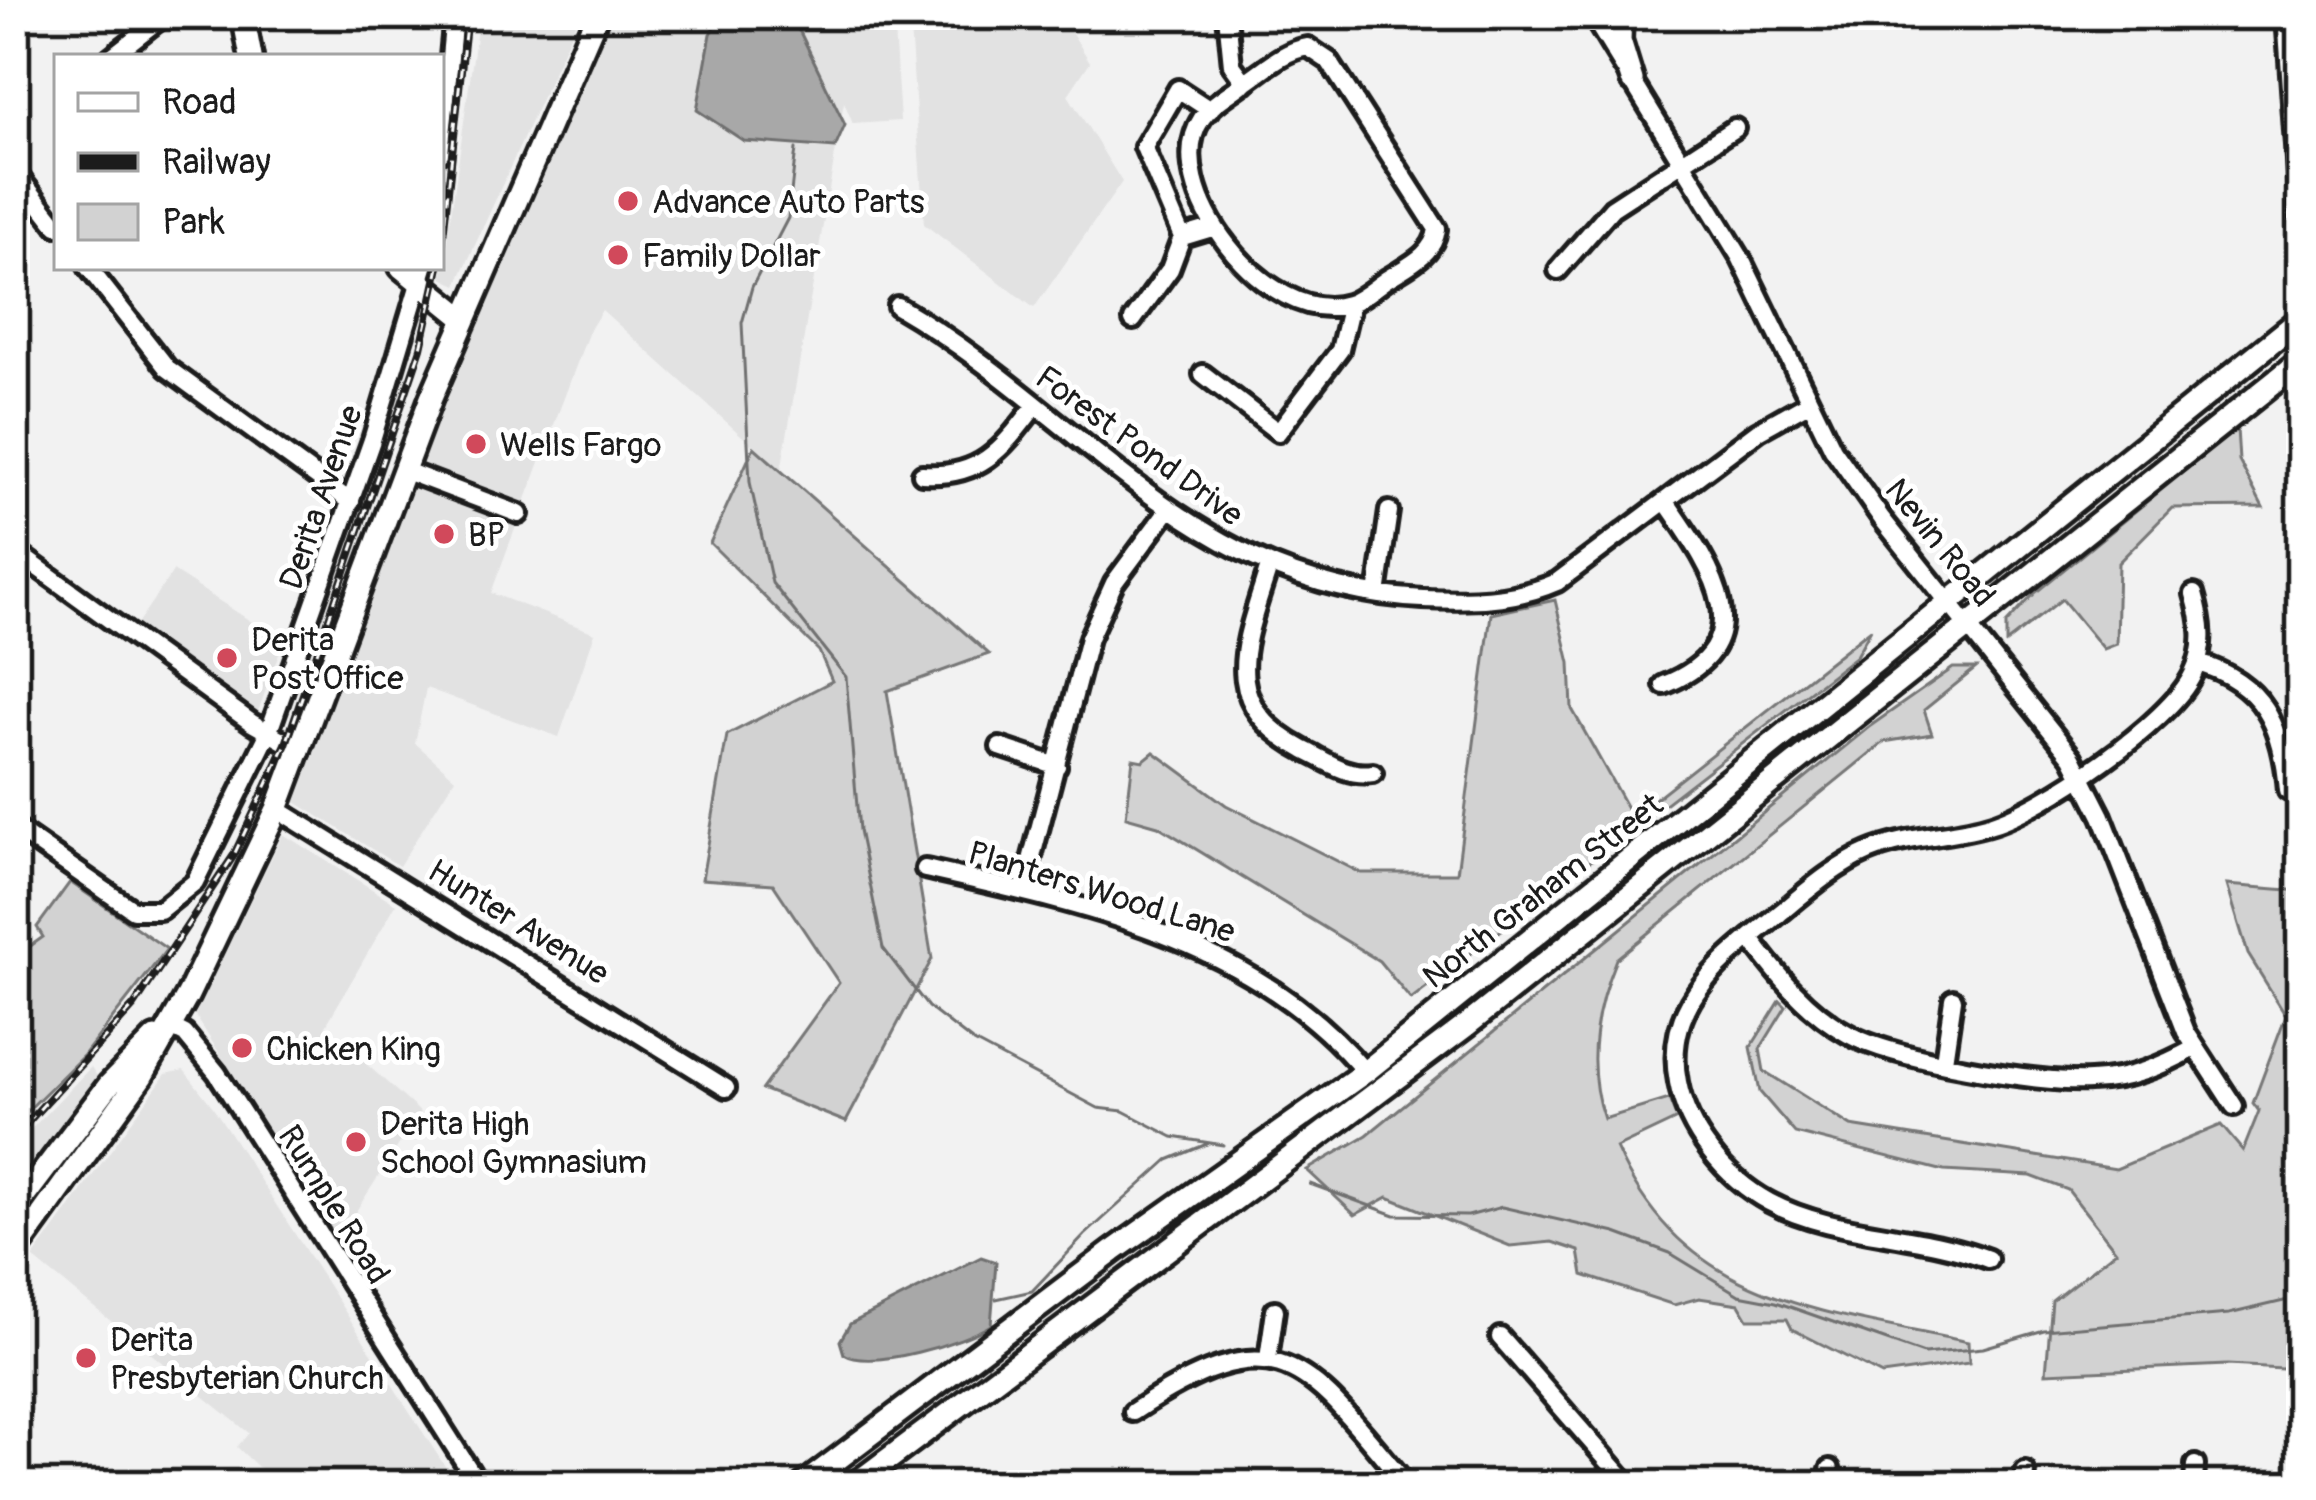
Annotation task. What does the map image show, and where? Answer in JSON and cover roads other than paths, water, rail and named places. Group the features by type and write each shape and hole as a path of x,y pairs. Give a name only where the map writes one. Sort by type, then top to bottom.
{"main road":[{"path":"243,15 250,54"},
{"path":"15,1252 125,1103 169,1026 277,809 404,470 597,15"},
{"path":"1622,15 1620,41 1632,80"},
{"path":"422,275 465,320"},
{"name":"North Graham Street","path":"803,1485 1113,1251 1365,1072 2301,319"},
{"name":"North Graham Street","path":"854,1485 1468,1025 2301,361"},
{"path":"15,1209 109,1085 169,1026"}],"street":[{"path":"115,54 165,15"},
{"path":"444,120 454,15"},
{"path":"1227,15 1232,64 1245,83"},
{"name":"Nevin Road","path":"1592,15 1757,288 1810,402 1855,482 2057,734 2080,773 2194,1048 2234,1106"},
{"path":"2286,15 2296,84 2301,233"},
{"path":"1308,47 1322,52 1435,221 1436,236 1429,250 1351,304 1330,307 1276,291 1253,275 1215,227 1194,164 1195,133 1210,110 1291,51 1308,47"},
{"path":"1133,320 1170,269 1182,237 1144,147 1178,89 1210,110"},
{"path":"1558,270 1612,208 1735,128"},
{"path":"15,172 54,222"},
{"path":"1182,237 1215,227"},
{"path":"90,270 167,368 351,502"},
{"name":"Derita Avenue","path":"15,828 120,904 145,913 175,902 195,882 268,734 351,502 422,275"},
{"path":"1203,374 1278,432 1340,350 1351,304"},
{"name":"Forest Pond Drive","path":"897,306 1168,509 1269,567 1377,594 1462,601 1529,593 1570,575 1758,431 1810,402"},
{"path":"922,474 977,468 997,454 1035,406"},
{"path":"404,470 519,514"},
{"path":"1664,685 1701,664 1716,642 1722,614 1710,566 1666,502"},
{"path":"1023,891 1100,610 1168,509"},
{"path":"1377,594 1389,511"},
{"path":"15,551 268,734 301,751"},
{"path":"1269,567 1244,654 1249,704 1275,734 1342,770 1373,773"},
{"path":"1988,1259 1789,1210 1750,1190 1712,1151 1682,1099 1678,1036 1697,988 1750,938 1856,857 1911,839 1996,823 2030,808 2174,704 2198,663 2202,624 2194,594"},
{"path":"2198,663 2245,683 2273,717 2288,791"},
{"path":"1000,747 1057,766"},
{"name":"Hunter Avenue","path":"277,809 727,1088"},
{"name":"Planters Wood Lane","path":"925,869 1023,891 1236,963 1316,1018 1365,1072"},
{"path":"1750,938 1794,993 1849,1035 1888,1050 2090,1082 2158,1068 2194,1048"},
{"path":"1944,1061 1953,999"},
{"name":"Rumple Road","path":"169,1026 185,1034 217,1073 479,1485"},
{"path":"1268,1360 1275,1310"},
{"path":"1500,1336 1629,1485"},
{"path":"1133,1412 1216,1364 1246,1357 1268,1360 1305,1373 1322,1388 1407,1485"},
{"path":"2194,1485 2195,1466"}],"waterway":[{"path":"796,149 788,218 752,287 742,323 750,482 772,583 846,677 859,830 883,948 928,1007 972,1041 1098,1108 1123,1111 1173,1137 1223,1145"},
{"path":"996,1299 1032,1291 1168,1160 1207,1144"},
{"path":"1310,1184 1395,1215 1468,1216 1502,1207 1616,1233 1670,1253 1739,1295 1776,1302 1924,1354 1983,1348 2044,1330 2229,1314 2301,1297"}],"railway":[{"path":"444,227 467,15"},
{"path":"15,1136 134,1006 234,855 286,744 421,348 438,270"}],"place":[{"name":"Advance Auto Parts","path":"628,201"},
{"name":"Family Dollar","path":"618,255"},
{"name":"Wells Fargo","path":"476,444"},
{"name":"BP","path":"444,534"},
{"name":"Derita Post Office","path":"227,658"},
{"name":"Chicken King","path":"242,1048"},
{"name":"Derita High School Gymnasium","path":"356,1142"},
{"name":"Derita Presbyterian Church","path":"86,1358"}]}
